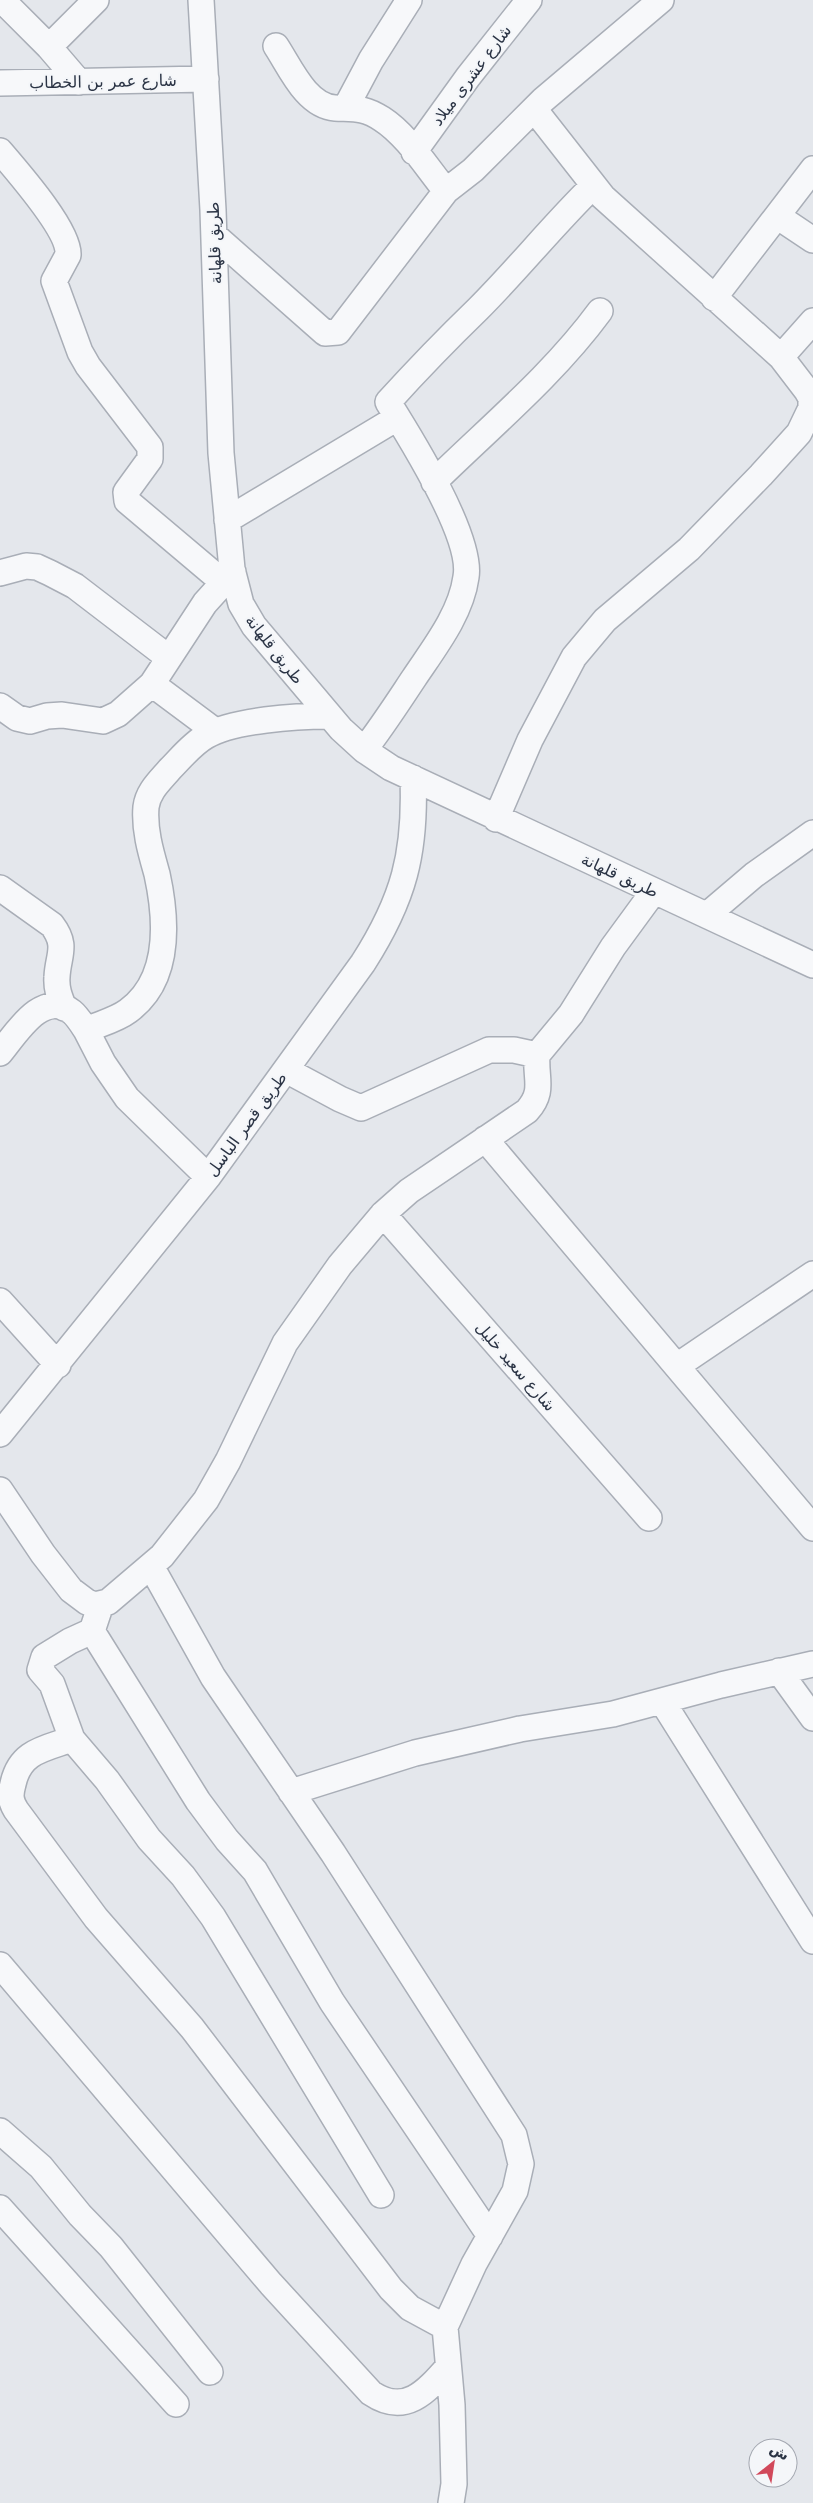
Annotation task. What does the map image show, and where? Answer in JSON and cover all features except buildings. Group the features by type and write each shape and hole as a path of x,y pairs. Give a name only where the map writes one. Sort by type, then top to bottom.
{"street":[{"path":"2,0 49,47 80,82"},
{"path":"49,47 96,0"},
{"name":"طريق قلهانة","path":"201,0 214,235 221,453 227,520 228,577 254,626 329,716 364,750 391,768 496,819 813,965"},
{"path":"346,107 371,60 409,0"},
{"name":"شارع عشرى ميلاد","path":"414,152 468,77 529,0"},
{"path":"214,235 325,333 334,334 342,329 446,191 473,170 534,109 661,0"},
{"path":"276,46 313,99 327,107 367,110 383,119 398,132 446,191"},
{"name":"شارع عمر بن الخطاب","path":"0,83 206,79"},
{"path":"496,819 530,740 574,657 605,620 689,549 799,433 811,408 811,398 782,357 714,298 593,186 534,109"},
{"path":"0,151 28,185 64,236 68,255 54,281 80,352 88,366 150,447 150,459 126,492 127,501 228,577 205,603 152,684 118,714 103,721 62,714 30,721 17,718 0,706"},
{"path":"714,298 813,169"},
{"path":"364,750 436,645 461,596 467,577 464,552 434,482 424,460 388,402 439,346 478,308 559,219 593,186"},
{"path":"777,216 813,240"},
{"path":"434,482 538,382 584,333 600,311"},
{"path":"782,357 813,321"},
{"path":"227,520 397,418"},
{"path":"0,573 26,566 37,567 50,573 75,586 169,658"},
{"path":"152,684 215,731"},
{"path":"86,1030 127,1012 142,997 155,976 162,950 164,912 150,850 147,801 159,780 193,746 215,731 229,726 296,716 329,716"},
{"name":"طريق قصر الباسل","path":"0,1434 9,1409 58,1364 208,1177 363,963 384,930 400,894 410,856 414,817 413,778"},
{"path":"707,915 754,875 813,833"},
{"path":"0,888 52,926 58,933 62,942 58,986 64,1008"},
{"path":"0,1490 43,1554 71,1590 87,1602 101,1604 108,1602 151,1566 184,1530 216,1483 285,1343 340,1265 383,1214 409,1192 526,1111 534,1102 539,1087 536,1066 537,1055 571,1014 612,948 654,891"},
{"path":"0,1053 32,1015 46,1006 53,1005 72,1012 86,1030 103,1063 127,1098 208,1177"},
{"path":"286,1070 361,1108 489,1050 514,1050 537,1055"},
{"path":"485,1139 813,1528"},
{"name":"شارع سعيد خليل","path":"383,1214 649,1518"},
{"path":"677,1366 813,1274"},
{"path":"0,1301 58,1364"},
{"path":"151,1566 212,1677 291,1792 514,2135 521,2164 515,2191 490,2236 445,2327 454,2484 451,2503"},
{"path":"101,1604 92,1631 51,1652 44,1657 40,1666 52,1684 72,1739 107,1780 149,1838 183,1876 213,1917 381,2195"},
{"path":"92,1631 198,1801 227,1840 255,1871 332,2002 490,2236"},
{"path":"291,1792 415,1753 520,1729 613,1714 813,1664"},
{"path":"779,1671 813,1718"},
{"path":"662,1701 813,1941"},
{"path":"72,1739 36,1751 18,1766 10,1796 16,1810 96,1918 192,2028 391,2289 410,2308 445,2327"},
{"path":"0,1966 271,2284 371,2393 388,2401 404,2402 430,2387 448,2367"},
{"path":"0,2131 41,2166 80,2214 111,2247 210,2372"},
{"path":"0,2208 176,2404"}]}
